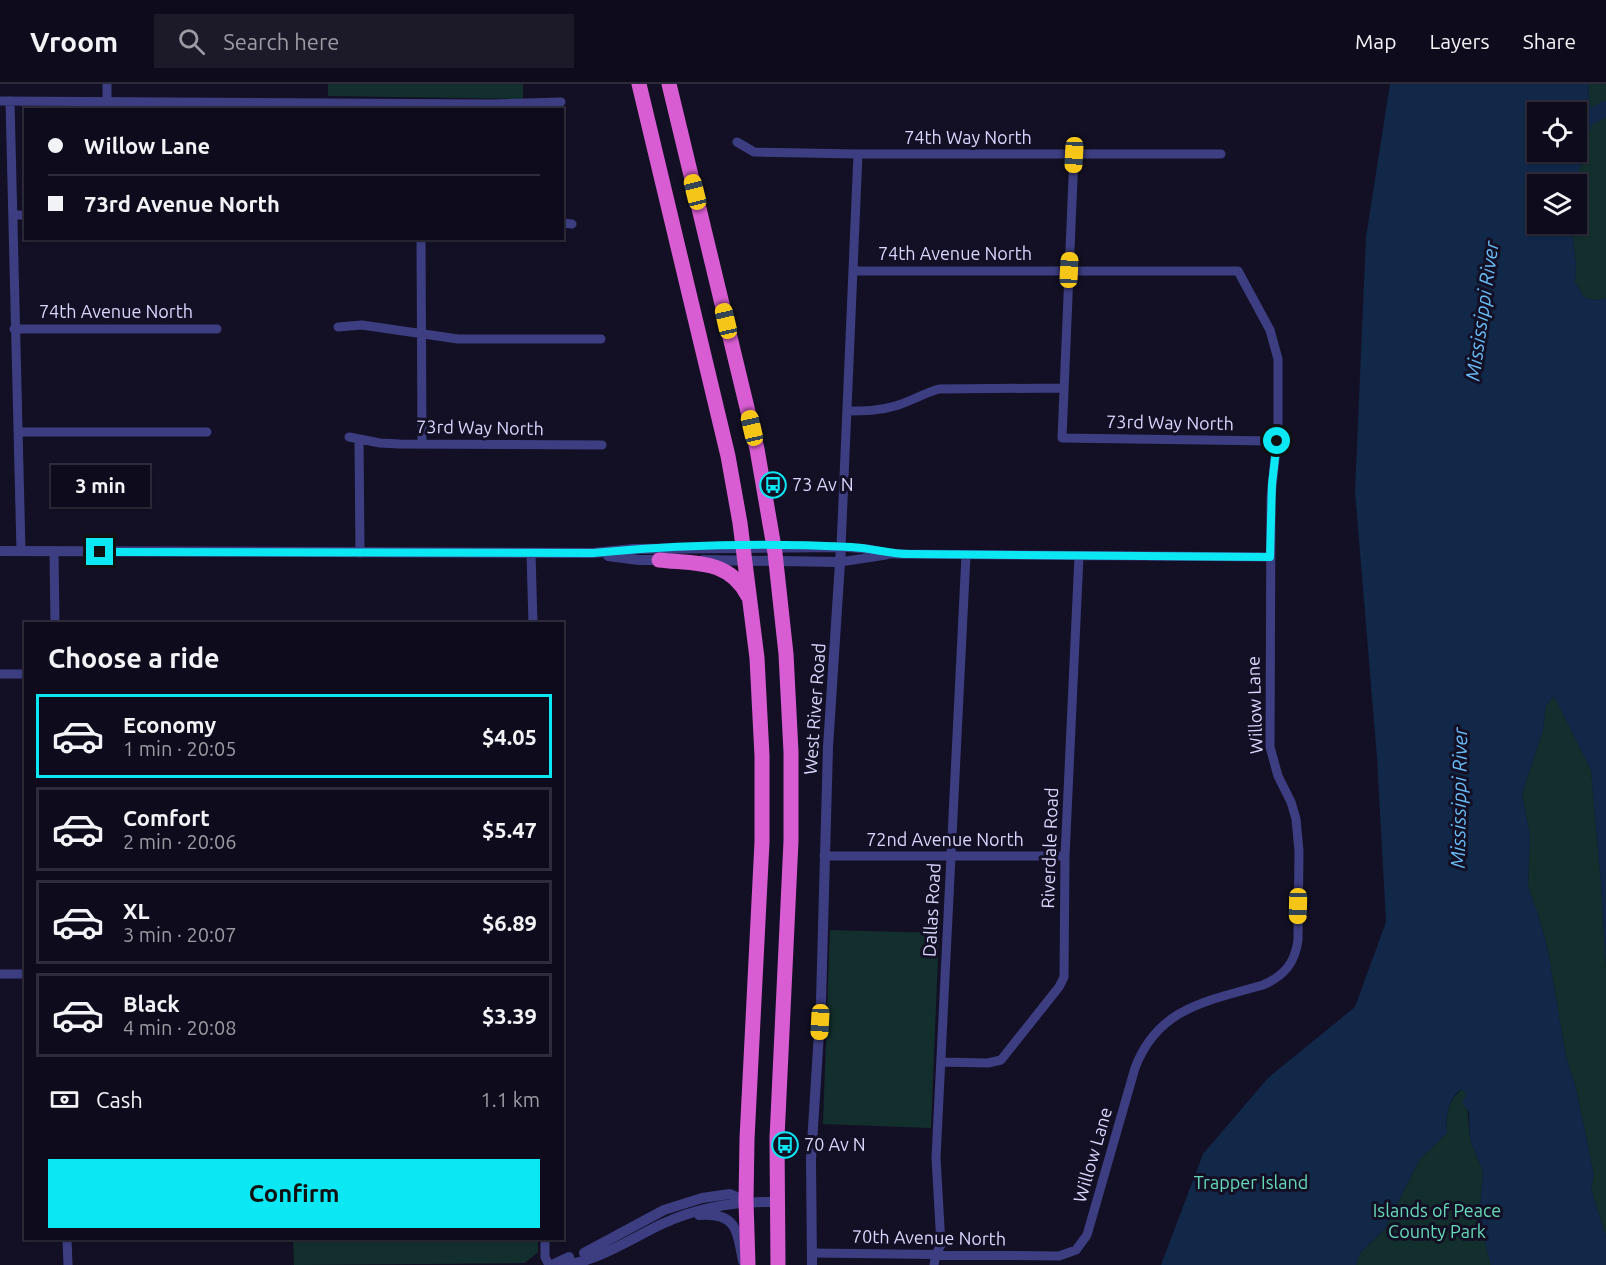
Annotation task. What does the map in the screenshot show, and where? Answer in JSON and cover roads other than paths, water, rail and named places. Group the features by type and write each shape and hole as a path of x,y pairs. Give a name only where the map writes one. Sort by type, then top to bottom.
{"highway":[{"path":"639,84 728,456 744,554 757,658 762,745 762,842 747,1139 746,1265"},
{"path":"669,84 757,449 775,554 786,654 791,752 790,882 777,1138 777,1265"},
{"path":"659,560 702,565 726,571 739,580 750,601"}],"street":[{"path":"107,84 107,102"},
{"path":"21,551 13,215 5,101 424,106 561,102"},
{"name":"74th Way North","path":"737,142 753,152 1221,154"},
{"name":"West River Road","path":"812,1259 811,1159 820,1022 828,747 841,547 858,154"},
{"path":"847,411 880,410 897,406 926,392 939,389 1063,388 1074,155"},
{"path":"13,215 24,215"},
{"path":"421,240 422,444"},
{"name":"74th Avenue North","path":"853,271 1238,271"},
{"name":"Willow Lane","path":"1045,1260 1077,1250 1087,1235 1135,1068 1149,1039 1166,1022 1187,1008 1274,980 1284,973 1297,952 1299,851 1296,819 1278,776 1270,747 1270,557 1279,374 1275,345 1238,271"},
{"path":"338,327 362,325 395,328 458,339 601,339"},
{"name":"74th Avenue North","path":"14,329 217,329"},
{"name":"73rd Way North","path":"1063,388 1062,438 1277,441"},
{"path":"18,432 207,432"},
{"name":"73rd Way North","path":"360,553 354,438 380,443 602,445"},
{"path":"0,551 593,553 634,549 775,554 841,547 891,554"},
{"path":"54,551 56,622"},
{"path":"531,553 533,622"},
{"path":"593,553 627,559 659,560 744,554"},
{"path":"775,554 840,562 891,554 1270,557"},
{"name":"Dallas Road","path":"934,1265 941,1245 936,1158 966,555"},
{"name":"Riverdale Road","path":"940,1062 988,1063 1001,1060 1059,987 1064,976 1065,856 1079,556"},
{"path":"0,674 24,674"},
{"name":"72nd Avenue North","path":"824,856 1065,856"},
{"path":"0,974 24,974"},
{"path":"545,1240 545,1257 550,1265 590,1251 674,1207 702,1198 730,1194 746,1201"},
{"path":"563,1265 572,1264 611,1249 664,1223 695,1211 746,1201 776,1202"},
{"path":"664,1223 700,1215 710,1215 726,1220 737,1231 746,1265"},
{"path":"68,1240 68,1265"},
{"name":"70th Avenue North","path":"812,1259 936,1254 1045,1260"}],"water":[{"name":"Mississippi River","path":"1390,84 1589,84 1590,105 1596,115 1587,139 1587,102 1527,102 1527,162 1581,162 1578,174 1527,174 1527,234 1572,234 1576,263 1575,282 1584,297 1594,300 1606,297 1606,969 1591,770 1554,696 1546,705 1543,730 1522,794 1530,836 1528,886 1548,951 1566,1057 1576,1088 1594,1175 1591,1189 1606,1237 1606,1265 1491,1265 1481,1227 1483,1172 1470,1139 1469,1112 1461,1101 1466,1098 1466,1094 1461,1089 1453,1098 1448,1109 1447,1133 1420,1159 1384,1230 1360,1253 1356,1265 1161,1265 1203,1154 1268,1078 1355,1007 1386,922 1377,757 1355,492 1366,237"}],"waterway":[{"path":"1587,119 1606,108"}],"place":[{"name":"73 Av N","path":"773,485"},
{"name":"70 Av N","path":"785,1145"}],"park label":[{"name":"Trapper Island","path":"1251,1183"},
{"name":"Islands of Peace County Park","path":"1437,1221"}]}
